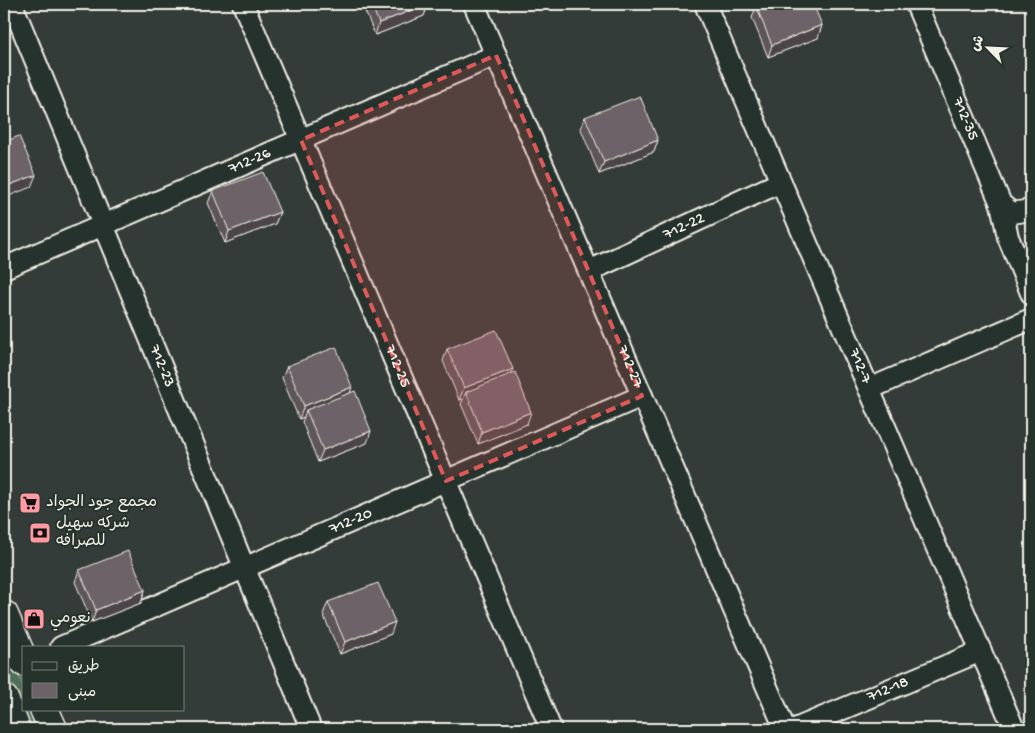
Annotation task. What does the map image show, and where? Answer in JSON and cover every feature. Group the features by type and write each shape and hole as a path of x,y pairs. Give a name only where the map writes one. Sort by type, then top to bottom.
{"street":[{"name":"712-23","path":"12,4 311,729"},
{"name":"712-25","path":"243,4 551,729"},
{"name":"712-27","path":"474,4 785,729"},
{"name":"712-7","path":"705,4 1014,729"},
{"name":"712-35","path":"916,4 1001,204 1008,237 1031,293"},
{"name":"712-26","path":"4,268 496,55"},
{"name":"712-22","path":"588,271 781,182"},
{"path":"1001,204 1012,213 1031,210"},
{"path":"869,389 1031,319"},
{"name":"712-20","path":"63,646 642,396"},
{"path":"4,615 22,657"},
{"name":"712-18","path":"796,729 981,651"},
{"path":"4,699 16,729"},
{"path":"44,710 53,729"}],"highlighted area":[{"path":"496,55 642,396 446,481 301,140"}],"green space":[{"path":"4,641 22,683 22,710 33,710 41,729 27,729 4,675"}],"building":[{"path":"371,4 427,4 379,23"},
{"path":"761,4 813,4 822,25 772,45 756,6"},
{"path":"640,96 658,140 604,162 585,117"},
{"path":"19,136 36,175 4,187 4,142"},
{"path":"263,172 280,212 229,231 213,191"},
{"path":"496,330 513,369 464,388 447,349"},
{"path":"336,347 352,387 304,406 287,366"},
{"path":"515,372 531,412 482,432 466,392"},
{"path":"355,391 371,431 323,450 306,410"},
{"path":"128,551 145,590 96,610 79,570"},
{"path":"378,583 395,622 345,642 328,602"}],"place":[{"name":"مجمع جود الجواد","path":"30,503"},
{"name":"شركه سهيل للصرافه","path":"40,533"},
{"name":"نعومي","path":"34,619"}]}
